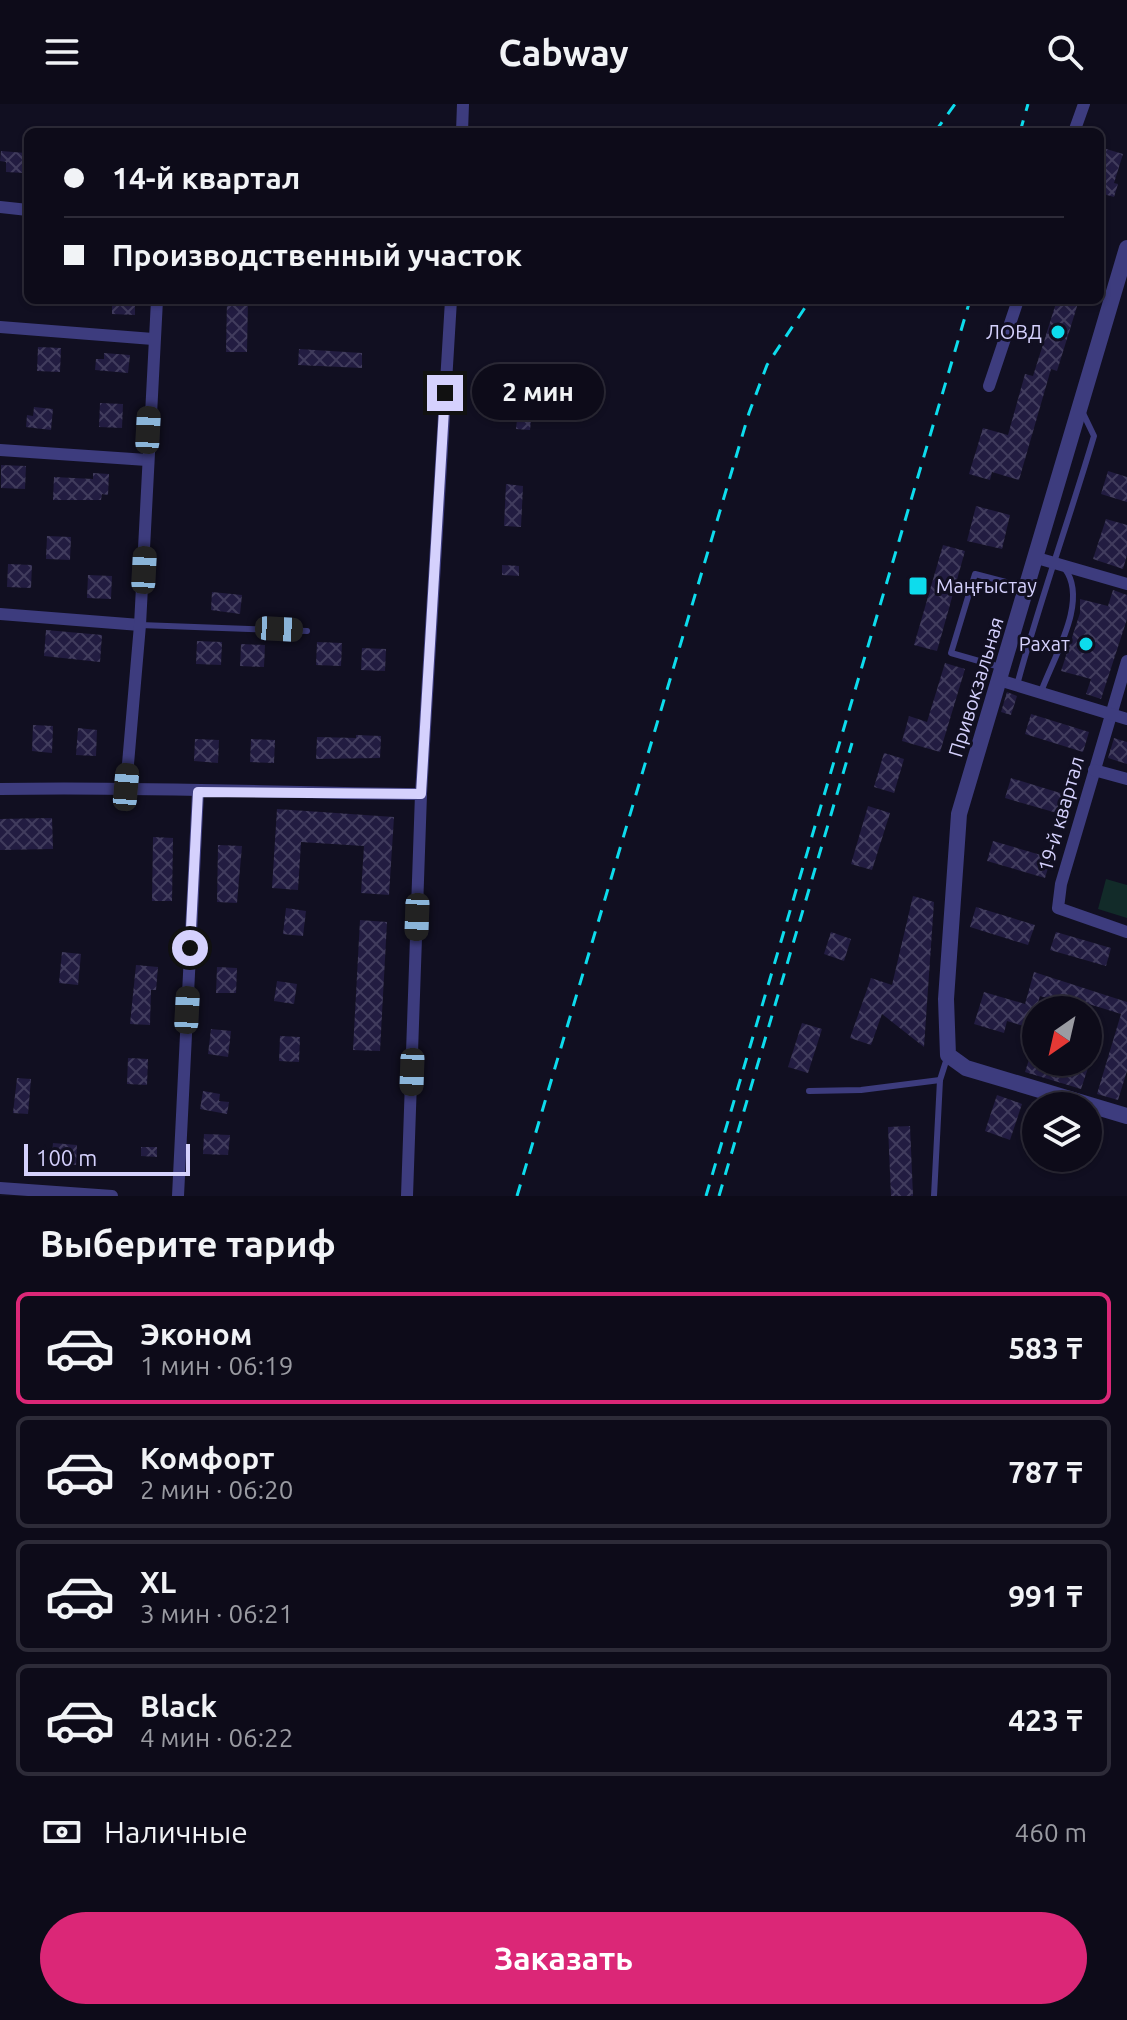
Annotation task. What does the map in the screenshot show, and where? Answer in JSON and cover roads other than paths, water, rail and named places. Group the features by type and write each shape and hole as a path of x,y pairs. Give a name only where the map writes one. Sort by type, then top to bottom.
{"street":[{"path":"462,128 463,104"},
{"path":"1075,128 1084,104"},
{"path":"0,207 24,210"},
{"name":"Привокзальная","path":"948,1055 946,999 959,814 1127,248"},
{"path":"126,787 140,625 157,304"},
{"path":"407,1196 421,794 451,304"},
{"path":"989,386 1017,304"},
{"path":"0,327 153,339"},
{"path":"0,450 147,460"},
{"path":"1037,558 1127,584"},
{"path":"0,614 140,625"},
{"name":"19-й квартал","path":"1127,661 1061,884 1058,908 1127,932"},
{"path":"1001,674 1017,685 1127,719"},
{"path":"1094,770 1127,779"},
{"path":"0,789 126,787 198,792 421,794"},
{"path":"178,1196 198,792"},
{"path":"948,1055 966,1068 1127,1116"},
{"path":"0,1188 112,1196"}],"lane":[{"path":"1017,685 1045,584 1060,565 1094,436 1080,409"},
{"path":"1041,692 1071,611 1075,589 1060,565"},
{"path":"1001,674 951,653 975,574 1028,588"},
{"path":"140,625 307,631"},
{"path":"936,1194 940,1080 948,1055"},
{"path":"809,1091 861,1090 940,1080"}],"railway":[{"path":"938,128 955,104"},
{"path":"1021,128 1028,104"},
{"path":"517,1196 749,413 767,365 807,304"},
{"path":"706,1196 969,304"},
{"path":"719,1196 852,743"}],"place":[{"name":"ЛОВД","path":"1058,332"},
{"name":"Маңғыстау","path":"918,586"},
{"name":"Рахат","path":"1086,644"}]}
